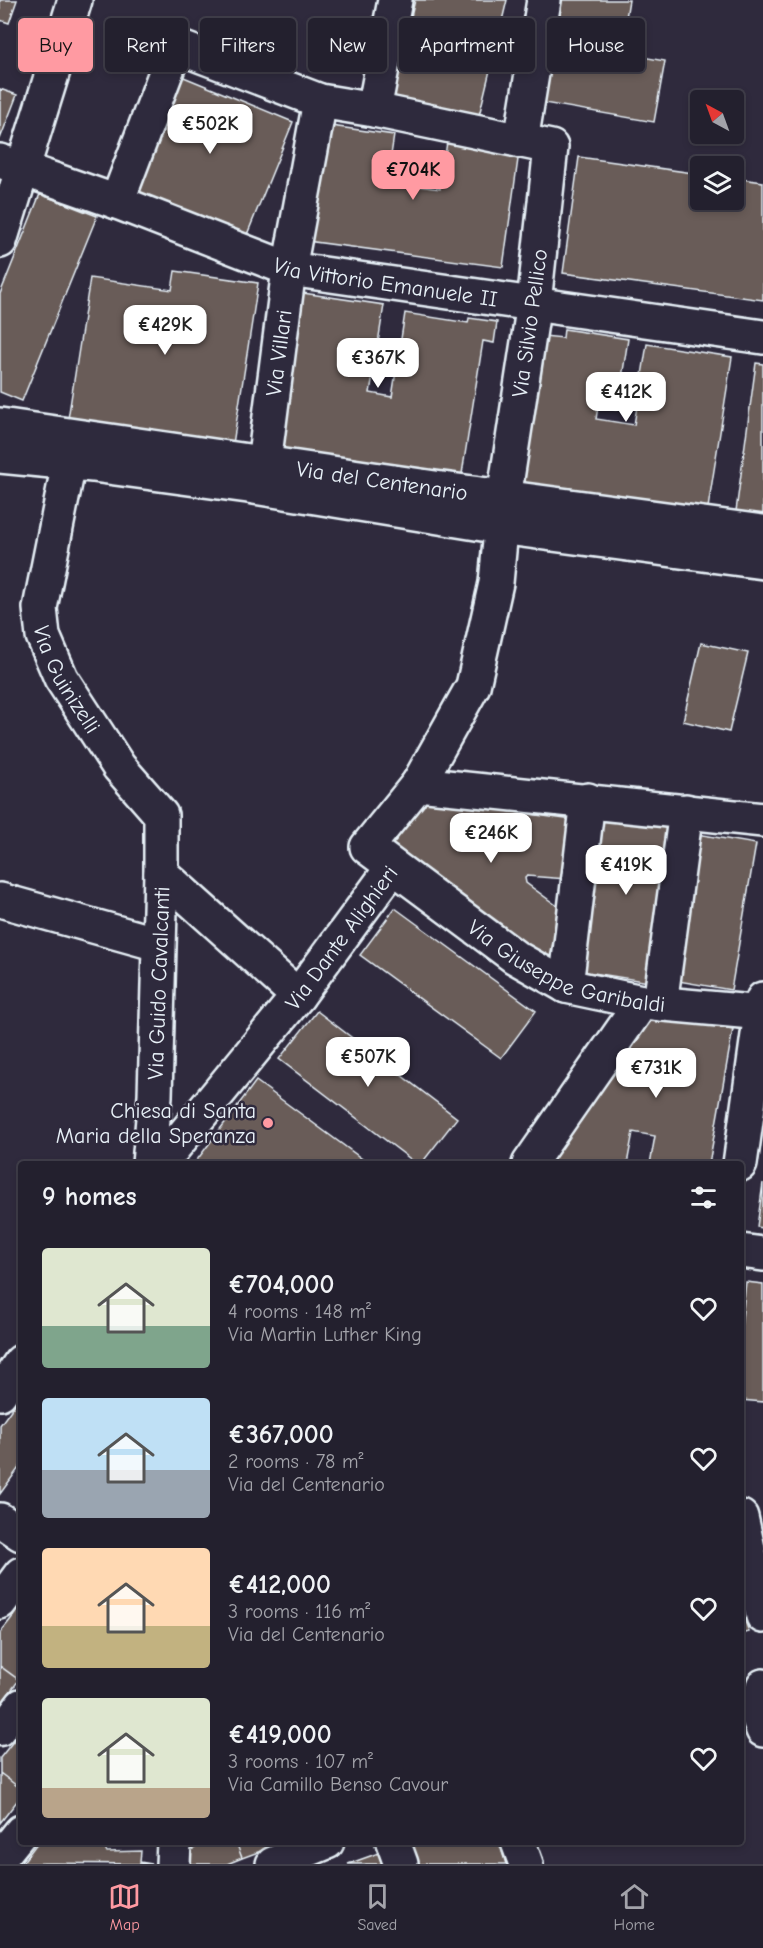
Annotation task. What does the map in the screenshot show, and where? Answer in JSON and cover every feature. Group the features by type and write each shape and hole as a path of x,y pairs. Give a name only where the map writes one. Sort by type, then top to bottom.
{"street":[{"path":"0,241 11,165 75,0"},
{"path":"374,110 395,0"},
{"name":"Via Silvio Pellico","path":"502,512 534,303 536,144 544,0"},
{"path":"117,202 176,46 320,101 536,144"},
{"name":"Via Villari","path":"264,463 289,269 320,101"},
{"name":"Via Vittorio Emanuele II","path":"11,165 117,202 289,269 763,337"},
{"name":"Via del Centenario","path":"0,424 264,463 763,562"},
{"name":"Via del Centenario","path":"0,456 248,486 502,512 763,532"},
{"name":"Via Guinizelli","path":"69,463 40,608 43,636 61,678 119,767 161,815 161,873"},
{"name":"Via Dante Alighieri","path":"162,1161 298,996 393,867 367,848 418,784 473,686 496,583 502,512"},
{"path":"418,784 763,819"},
{"path":"566,986 588,800"},
{"path":"531,1161 651,1003 686,811"},
{"name":"Via Giuseppe Garibaldi","path":"393,867 516,957 566,986 651,1003 762,1008"},
{"path":"161,873 298,996"},
{"name":"Via Guido Cavalcanti","path":"148,1161 155,1096 161,873"},
{"path":"0,900 158,944"},
{"path":"741,1161 756,1089 762,1008"},
{"path":"744,1164 763,1166"},
{"path":"744,1251 763,1254"},
{"path":"0,1393 18,1366"},
{"path":"0,1520 18,1532"},
{"path":"744,1530 763,1616"},
{"path":"0,1602 18,1578"},
{"path":"763,1686 756,1711 763,1730"},
{"path":"0,1731 18,1707"},
{"path":"173,1864 174,1845"},
{"path":"273,1864 320,1845"},
{"path":"394,1845 401,1864"},
{"path":"519,1845 526,1864"}],"building":[{"path":"0,0 17,0 9,23 0,20"},
{"path":"415,0 507,0 503,18 411,18"},
{"path":"562,0 629,0 626,18 559,18"},
{"path":"645,57 665,61 654,122 544,103 549,72 645,72"},
{"path":"399,67 399,72 490,72 477,124 390,104"},
{"path":"174,73 293,122 246,237 127,188"},
{"path":"0,89 17,95 0,139"},
{"path":"324,125 394,135 387,182 440,189 447,142 519,152 503,267 307,241"},
{"path":"579,157 690,173 690,210 744,210 744,179 763,182 763,300 563,273"},
{"path":"40,194 97,216 22,401 0,392 0,294"},
{"path":"175,271 258,283 233,444 68,419 90,278 172,290"},
{"path":"296,292 384,305 370,393 392,397 405,313 468,323 469,318 497,322 494,343 483,341 461,480 272,452"},
{"path":"564,329 628,339 617,410 598,407 596,419 634,425 647,344 732,357 707,514 519,485 544,336 563,338"},
{"path":"756,363 763,364 763,515 736,511"},
{"path":"701,643 748,653 729,732 683,721"},
{"path":"424,800 573,820 567,879 527,876 525,878 526,883 560,908 548,967 387,845 407,803 425,805"},
{"path":"604,810 677,823 649,982 575,970"},
{"path":"697,834 756,844 731,990 672,980"},
{"path":"395,908 536,1011 501,1058 360,955"},
{"path":"317,1011 457,1118 423,1161 413,1161 279,1059"},
{"path":"656,1014 733,1029 710,1161 651,1161 655,1136 633,1132 628,1161 542,1161 616,1072 618,1061"},
{"name":"Chiesa di Santa Maria della Speranza","path":"256,1081 365,1161 196,1161"},
{"path":"763,1183 763,1228 757,1227"},
{"path":"746,1282 763,1284 763,1402 744,1400"},
{"path":"18,1400 18,1469 0,1494 0,1425"},
{"path":"18,1610 18,1679 0,1666 0,1633"},
{"path":"744,1618 749,1632 744,1633"},
{"path":"0,1666 18,1681 0,1705"},
{"path":"18,1735 18,1787 0,1773 0,1758"},
{"path":"0,1773 18,1787 18,1800 0,1823"},
{"path":"36,1845 103,1845 107,1852 141,1851 140,1862 152,1864 22,1863"},
{"path":"194,1845 237,1845 242,1858 227,1864 178,1864 178,1856 195,1848"},
{"path":"237,1845 277,1845 242,1858"},
{"path":"401,1845 500,1845 506,1864 408,1864"},
{"path":"387,1850 391,1864 348,1864"}],"place":[{"name":"Chiesa di Santa Maria della Speranza","path":"268,1123"}]}
